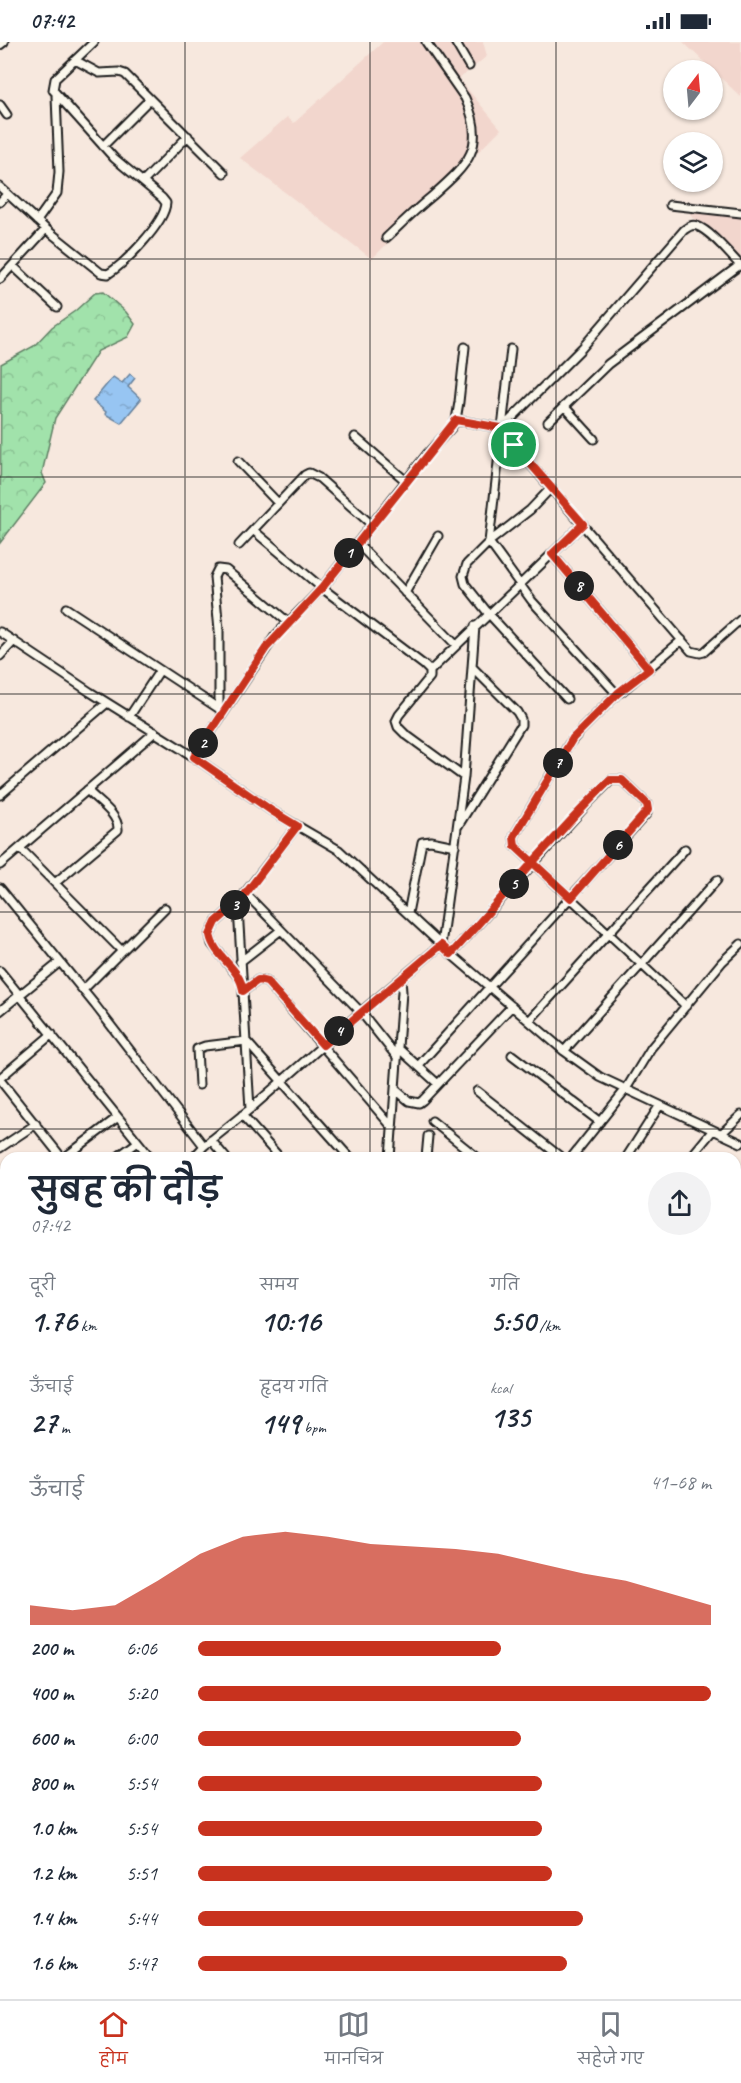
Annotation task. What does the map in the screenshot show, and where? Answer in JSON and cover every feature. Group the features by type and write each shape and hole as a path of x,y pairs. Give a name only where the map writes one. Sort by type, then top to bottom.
{"street":[{"path":"0,45 4,42"},
{"path":"0,187 96,270 108,274 142,242 166,210 166,203 162,198 103,146 53,90 52,85 56,79 94,42"},
{"path":"386,238 462,169 472,151 473,121 469,107 426,42"},
{"path":"455,42 469,66"},
{"path":"75,60 99,73 125,74 224,173"},
{"path":"37,221 57,193 59,172 56,96"},
{"path":"103,146 150,99"},
{"path":"0,105 7,115"},
{"path":"143,182 188,136"},
{"path":"0,202 7,194"},
{"path":"670,205 741,213"},
{"path":"501,432 576,354 684,230 691,225 698,226 740,265 621,353 548,422"},
{"path":"0,279 46,229"},
{"path":"13,266 57,307"},
{"path":"194,757 221,710 266,648 322,588 456,420 465,347"},
{"path":"511,349 489,542 546,617 618,693"},
{"path":"564,406 594,439"},
{"path":"456,420 501,432 691,651 699,654 741,619"},
{"path":"355,437 406,481"},
{"path":"238,461 278,503"},
{"path":"239,545 305,475 312,473 372,525"},
{"path":"551,488 530,510 489,542 467,564 463,576 465,584 488,613 567,699"},
{"path":"430,671 583,524"},
{"path":"254,530 322,588 424,664 430,671 426,684 396,721 405,734 464,777"},
{"path":"405,592 438,536"},
{"path":"357,543 456,645"},
{"path":"552,554 649,669"},
{"path":"221,710 215,572 218,569 226,570 288,622"},
{"path":"66,608 221,710"},
{"path":"198,1152 441,945 464,777 475,626"},
{"path":"0,632 194,757 272,811 339,850 490,988 564,1051 600,1077 741,1143"},
{"path":"682,640 618,693 569,744 514,837 515,846 686,1006"},
{"path":"0,656 14,641"},
{"path":"457,828 521,725 517,712 473,668"},
{"path":"129,717 160,670"},
{"path":"0,795 107,703"},
{"path":"0,865 155,732"},
{"path":"418,1066 647,813 647,804 622,780 610,780 451,954"},
{"path":"55,883 118,830 114,816 87,790"},
{"path":"250,1109 238,908 245,893 297,826"},
{"path":"408,913 422,843 431,841 455,846"},
{"path":"20,848 122,951"},
{"path":"529,1021 685,849"},
{"path":"564,1051 717,880"},
{"path":"0,888 83,990 204,1146"},
{"path":"245,893 361,1012 397,1057"},
{"path":"240,901 216,922 210,935 212,944 242,982"},
{"path":"83,990 165,908"},
{"path":"240,962 281,930"},
{"path":"577,1152 626,1089 651,1048 722,962 741,944"},
{"path":"0,1011 60,962"},
{"path":"0,970 146,1152"},
{"path":"391,1152 401,979"},
{"path":"243,991 258,980 267,982 393,1128"},
{"path":"396,1090 409,1101 419,1103 512,1006"},
{"path":"52,1034 0,1079 3,1089 58,1152"},
{"path":"246,1041 345,1152"},
{"path":"199,1085 197,1049 246,1041"},
{"path":"398,1048 438,1084"},
{"path":"512,1056 600,1122"},
{"path":"477,1091 554,1152"},
{"path":"630,1152 660,1105"},
{"path":"721,1134 741,1114"},
{"path":"242,1115 275,1152"},
{"path":"71,1152 118,1117"},
{"path":"432,1121 471,1152"},
{"path":"0,1148 36,1124"},
{"path":"695,1152 713,1130"},
{"path":"427,1152 428,1136"},
{"path":"211,1140 221,1152"},
{"path":"124,1152 138,1142"}],"shaded area":[{"path":"383,42 483,42 487,56 459,79 501,129 372,259 240,158 287,117 294,123"},
{"path":"683,42 741,42 741,97 723,80 723,60 702,60"},
{"path":"690,205 741,211 741,263 690,215"}],"green space":[{"path":"103,292 126,312 135,324 128,337 98,351 55,418 42,473 46,483 0,543 1,364 34,346 52,327 95,293"}],"water":[{"path":"130,374 135,378 128,387 141,399 121,423 105,414 106,412 93,401 113,377 122,383"}],"route":[{"path":"514,445 501,436 501,428 456,420 322,588 275,636 194,757 297,826 240,901 216,922 210,939 242,982 243,991 258,980 267,982 323,1045 441,945 451,954 533,863 610,780 622,780 647,804 648,810 571,898 533,863 515,846 516,833 573,738 618,693 649,669 552,554 583,524 514,445"}]}
